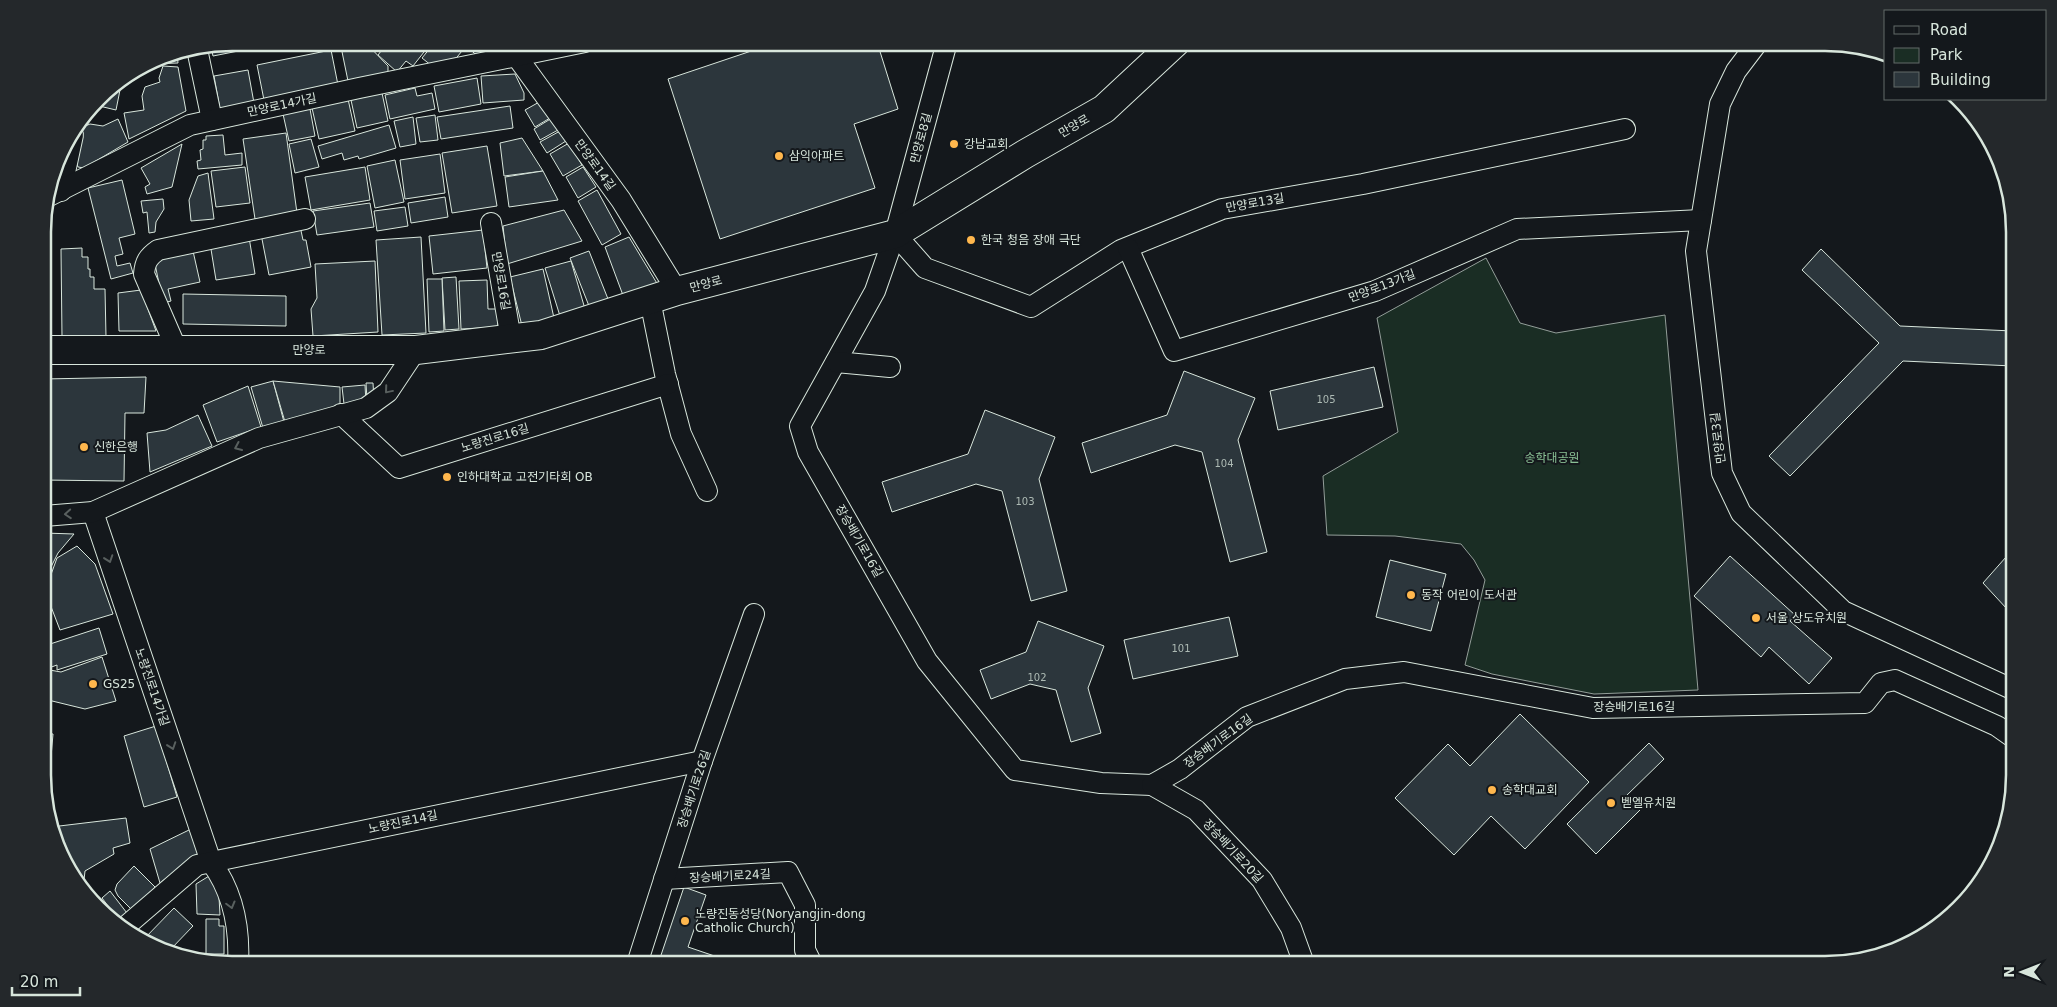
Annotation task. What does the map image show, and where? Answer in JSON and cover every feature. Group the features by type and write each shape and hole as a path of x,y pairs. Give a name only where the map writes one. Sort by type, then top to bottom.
{"street":[{"name":"만양로14가길","path":"56,193 190,125 503,51"},
{"name":"만양로14길","path":"512,51 621,200 676,292"},
{"name":"만양로8길","path":"895,234 945,51"},
{"name":"만양로","path":"51,350 416,350 541,335 676,292 895,234 1025,154 1104,109 1166,51"},
{"name":"만양로3길","path":"1751,51 1736,71 1720,104 1696,251 1722,473 1741,513 1843,611 2006,686"},
{"path":"198,55 212,120"},
{"name":"만양로13길","path":"895,234 925,268 1031,307 1128,248 1222,209 1363,184 1625,129"},
{"path":"177,350 144,274 145,262 151,255 158,250 305,219"},
{"name":"만양로13가길","path":"1128,248 1174,351 1375,291 1517,229 1701,220"},
{"name":"만양로16길","path":"491,223 511,339"},
{"name":"장승배기로16길","path":"895,234 875,291 800,426 808,452 928,661 1015,770 1101,783 1152,785 1180,769 1246,717 1345,679 1404,672 1593,708 1865,704 1881,683 1895,680 1997,726 2006,732"},
{"path":"650,300 681,434 707,490"},
{"path":"51,515 93,512 259,438 366,408 388,392 416,350"},
{"path":"836,362 890,367"},
{"name":"노량진로16길","path":"341,414 399,468 668,384"},
{"name":"노량진로14가길","path":"93,512 212,862 224,880 239,937 238,956"},
{"name":"장승배기로26길","path":"640,956 702,761 754,614"},
{"name":"노량진로14길","path":"129,923 197,865 702,761"},
{"name":"장승배기로20길","path":"1152,785 1196,810 1262,880 1291,928 1301,956"},
{"name":"장승배기로24길","path":"664,879 788,872 805,904 805,950 808,956"}],"green space":[{"name":"송학대공원","path":"1486,258 1520,323 1556,333 1665,315 1698,690 1594,694 1492,674 1465,665 1485,580 1474,560 1461,544 1395,536 1327,535 1323,476 1398,432 1377,318"}],"building":[{"path":"238,51 213,56 212,53"},
{"path":"331,51 338,85 264,100 257,65"},
{"path":"342,51 374,51 388,66 388,73 348,81"},
{"path":"381,51 424,52 413,66 406,61 397,72 378,55"},
{"path":"428,51 462,51 449,67 437,70 422,58"},
{"path":"472,51 503,52 481,59"},
{"name":"삼익아파트","path":"751,51 880,51 898,109 854,124 875,188 720,239 668,79"},
{"path":"178,60 178,63 168,63"},
{"path":"163,66 178,67 186,111 129,139 124,113 144,110 142,96 145,87 160,82 159,78"},
{"path":"248,70 254,103 220,109 214,76"},
{"path":"515,74 524,93 524,100 483,103 481,76"},
{"path":"477,78 481,104 439,112 434,86"},
{"path":"415,88 417,96 432,93 435,109 390,119 385,95"},
{"path":"120,91 116,110 102,107"},
{"path":"382,93 388,121 357,128 351,100"},
{"path":"348,99 355,131 319,139 312,108"},
{"path":"541,101 550,118 535,127 525,110"},
{"path":"510,106 513,128 441,139 437,117"},
{"path":"310,109 315,136 289,141 283,114"},
{"path":"435,115 438,140 420,142 416,118"},
{"path":"413,117 416,144 400,147 394,121"},
{"path":"552,118 558,130 540,140 534,129"},
{"path":"118,119 128,142 84,168 78,167 73,154 80,135 87,125 90,124 103,126"},
{"path":"389,125 396,148 359,159 358,156 344,160 342,153 322,159 318,146"},
{"path":"560,131 566,141 547,153 540,142"},
{"path":"286,133 297,213 255,219 243,139"},
{"path":"223,135 225,155 242,153 242,165 198,169 197,161 201,160 200,150 203,149 203,140 206,140 206,136"},
{"path":"522,138 543,171 504,176 500,143"},
{"path":"311,139 319,167 295,173 289,144"},
{"path":"569,143 582,165 563,176 550,154"},
{"path":"182,144 172,187 147,194 145,187 150,184 141,168"},
{"path":"487,146 497,206 452,213 442,153"},
{"path":"440,154 445,193 405,199 400,160"},
{"path":"395,160 404,202 375,208 367,166"},
{"path":"245,167 250,203 216,207 211,171"},
{"path":"365,167 370,200 311,210 305,177"},
{"path":"583,167 596,187 578,198 566,177"},
{"path":"543,171 558,200 509,207 505,177"},
{"path":"208,173 214,219 191,221 189,200 198,176"},
{"path":"122,180 135,234 119,238 123,254 115,256 117,266 130,263 133,273 111,279 88,188"},
{"path":"597,190 621,234 602,245 578,201"},
{"path":"445,197 448,217 411,223 408,203"},
{"path":"163,199 164,209 156,222 155,232 149,233 147,212 143,213 141,201"},
{"path":"370,203 374,227 317,235 313,211"},
{"path":"405,207 408,226 377,231 374,211"},
{"path":"564,210 582,241 507,264 503,226"},
{"path":"300,226 303,240 306,240 311,267 269,275 261,234"},
{"path":"483,230 487,268 433,274 429,236"},
{"path":"249,237 255,274 216,280 210,243"},
{"path":"421,237 426,333 382,335 376,240"},
{"path":"629,237 658,285 624,298 605,247"},
{"path":"82,248 82,257 88,257 90,277 94,277 94,289 105,289 106,337 62,337 61,249"},
{"path":"1821,249 1900,326 2006,331 2006,366 1903,361 1790,476 1769,456 1879,343 1802,270"},
{"path":"193,251 200,282 168,289 171,301 163,303 154,259"},
{"path":"589,251 610,304 591,311 570,258"},
{"path":"375,261 378,332 313,336 311,309 317,298 315,264"},
{"path":"571,261 585,309 560,316 545,268"},
{"path":"543,269 554,318 522,326 510,277"},
{"path":"456,277 459,329 445,330 442,278"},
{"path":"427,279 442,279 444,331 429,332"},
{"path":"487,280 488,309 497,309 498,327 461,329 459,281"},
{"path":"141,290 156,331 119,331 118,293"},
{"path":"183,294 286,296 286,326 183,324"},
{"path":"1374,367 1383,407 1278,430 1270,391"},
{"path":"1184,371 1255,398 1238,440 1267,552 1230,562 1202,452 1175,445 1091,473 1082,443 1167,415"},
{"name":"신한은행","path":"146,377 144,413 125,413 124,481 51,480 51,379"},
{"path":"273,381 284,422 263,428 251,387"},
{"path":"273,381 340,387 340,409 285,422"},
{"path":"366,383 373,383 374,400 367,400"},
{"path":"365,385 366,403 344,404 342,387"},
{"path":"248,386 261,427 217,442 203,405"},
{"path":"985,410 1055,437 1039,479 1067,591 1031,601 1002,491 976,484 892,512 882,482 968,454"},
{"path":"198,415 212,446 150,472 147,433 166,430"},
{"path":"51,533 74,534 58,553 51,567"},
{"path":"77,546 95,564 113,614 60,630 51,607 51,574 57,558"},
{"name":"서울 상도유치원","path":"1730,556 1795,615 1790,621 1832,658 1809,684 1769,647 1761,657 1694,596"},
{"path":"2006,557 2006,608 1983,583"},
{"name":"동작 어린이 도서관","path":"1390,560 1446,574 1431,631 1376,617"},
{"path":"1229,617 1238,656 1133,679 1124,640"},
{"path":"1038,621 1104,646 1088,688 1101,733 1071,742 1056,690 1030,684 991,699 980,670 1026,652"},
{"path":"99,628 107,654 57,670 57,665 51,667 51,644"},
{"path":"102,657 116,701 85,709 51,701 51,670 61,672"},
{"name":"송학대교회","path":"1520,714 1589,782 1525,849 1491,816 1454,855 1395,798 1448,744 1470,766"},
{"path":"156,726 177,797 144,807 124,736"},
{"path":"51,734 53,734 51,757"},
{"name":"벧엘유치원","path":"1649,743 1664,759 1626,796 1640,810 1596,854 1567,824"},
{"path":"126,818 130,843 113,848 114,854 85,871 84,878 70,855 58,826"},
{"path":"191,829 200,853 160,883 150,849"},
{"path":"134,866 155,887 132,910 118,896 115,890 117,884"},
{"path":"214,873 218,879 220,915 197,914 196,884"},
{"name":"노량진동성당(Noryangjin-dong Catholic Church)","path":"684,887 706,895 688,947 714,956 661,956"},
{"path":"110,891 130,917 125,920 110,908 102,898"},
{"path":"174,908 193,926 174,946 148,935"},
{"path":"206,919 219,919 219,926 224,926 224,954 206,954"}],"place":[{"name":"강남교회","path":"954,144"},
{"name":"삼익아파트","path":"779,156"},
{"name":"한국 청음 장애 극단","path":"971,240"},
{"name":"신한은행","path":"84,447"},
{"name":"인하대학교 고전기타회 OB","path":"447,477"},
{"name":"동작 어린이 도서관","path":"1411,595"},
{"name":"서울 상도유치원","path":"1756,618"},
{"name":"GS25","path":"93,684"},
{"name":"송학대교회","path":"1492,790"},
{"name":"벧엘유치원","path":"1611,803"},
{"name":"노량진동성당(Noryangjin-dong Catholic Church)","path":"685,921"}]}
